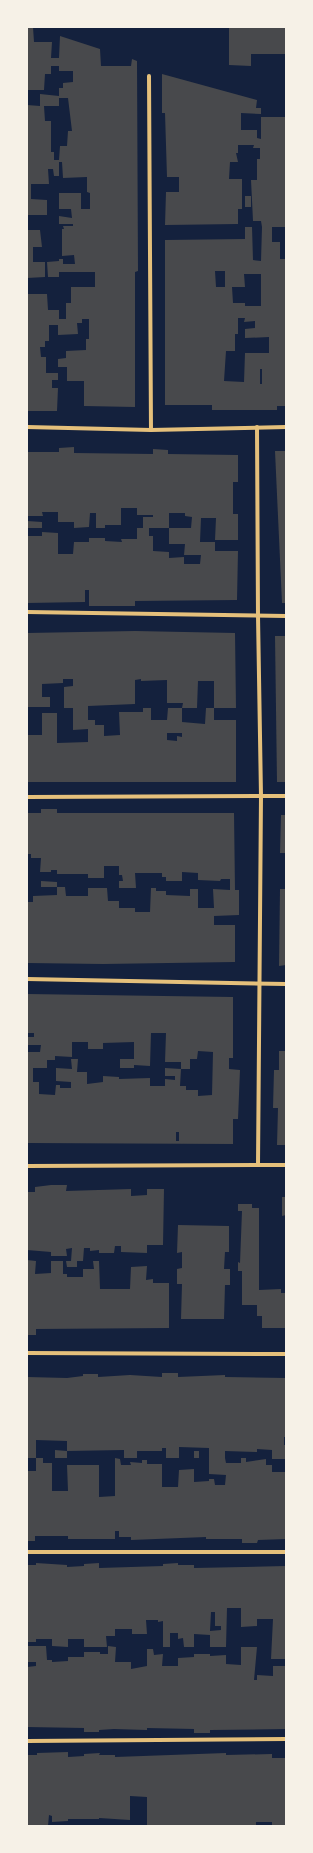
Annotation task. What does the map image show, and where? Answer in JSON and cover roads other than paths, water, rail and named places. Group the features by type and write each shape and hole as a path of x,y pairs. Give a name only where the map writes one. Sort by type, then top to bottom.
{"street":[{"path":"149,76 150,430"},
{"path":"258,426 258,616 261,796 261,984 258,1165"},
{"path":"27,427 150,430 258,426 286,427"},
{"path":"27,612 286,616"},
{"path":"27,797 286,796"},
{"path":"27,979 286,984"},
{"path":"27,1166 286,1165"},
{"path":"27,1353 286,1354"},
{"path":"27,1552 286,1552"},
{"path":"27,1741 286,1739"}]}
